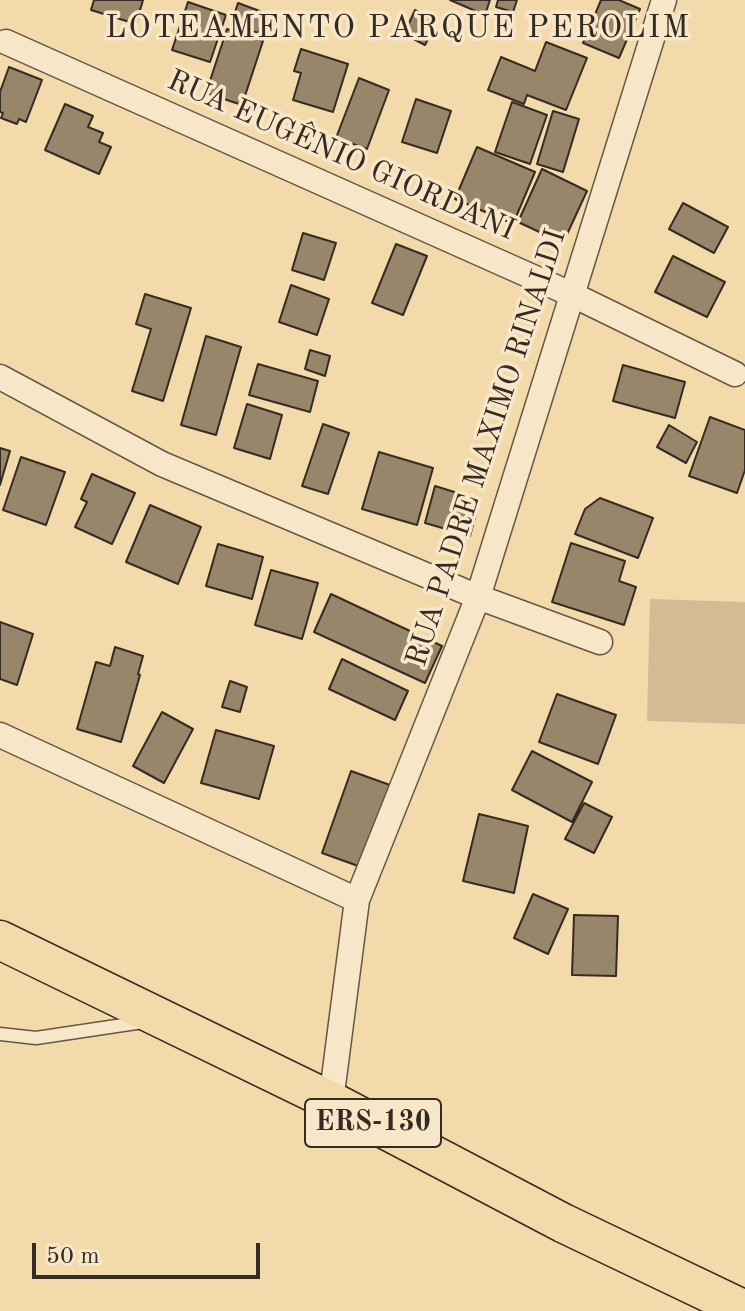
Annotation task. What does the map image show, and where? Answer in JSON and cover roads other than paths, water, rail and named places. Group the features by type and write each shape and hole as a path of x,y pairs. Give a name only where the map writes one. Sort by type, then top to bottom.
{"main road":[{"name":"ERS-130","path":"0,940 331,1101 563,1223 745,1310"}],"street":[{"name":"RUA PADRE MAXIMO RINALDI","path":"331,1101 357,900 478,597 664,0"},
{"name":"RUA EUGÊNIO GIORDANI","path":"6,42 573,295 735,374"},
{"path":"0,377 162,464 478,597 600,642"},
{"path":"0,735 357,900"}],"lane":[{"path":"0,1034 36,1038 162,1019"}],"district":[{"name":"LOTEAMENTO PARQUE PEROLIM","path":"398,29"}]}
